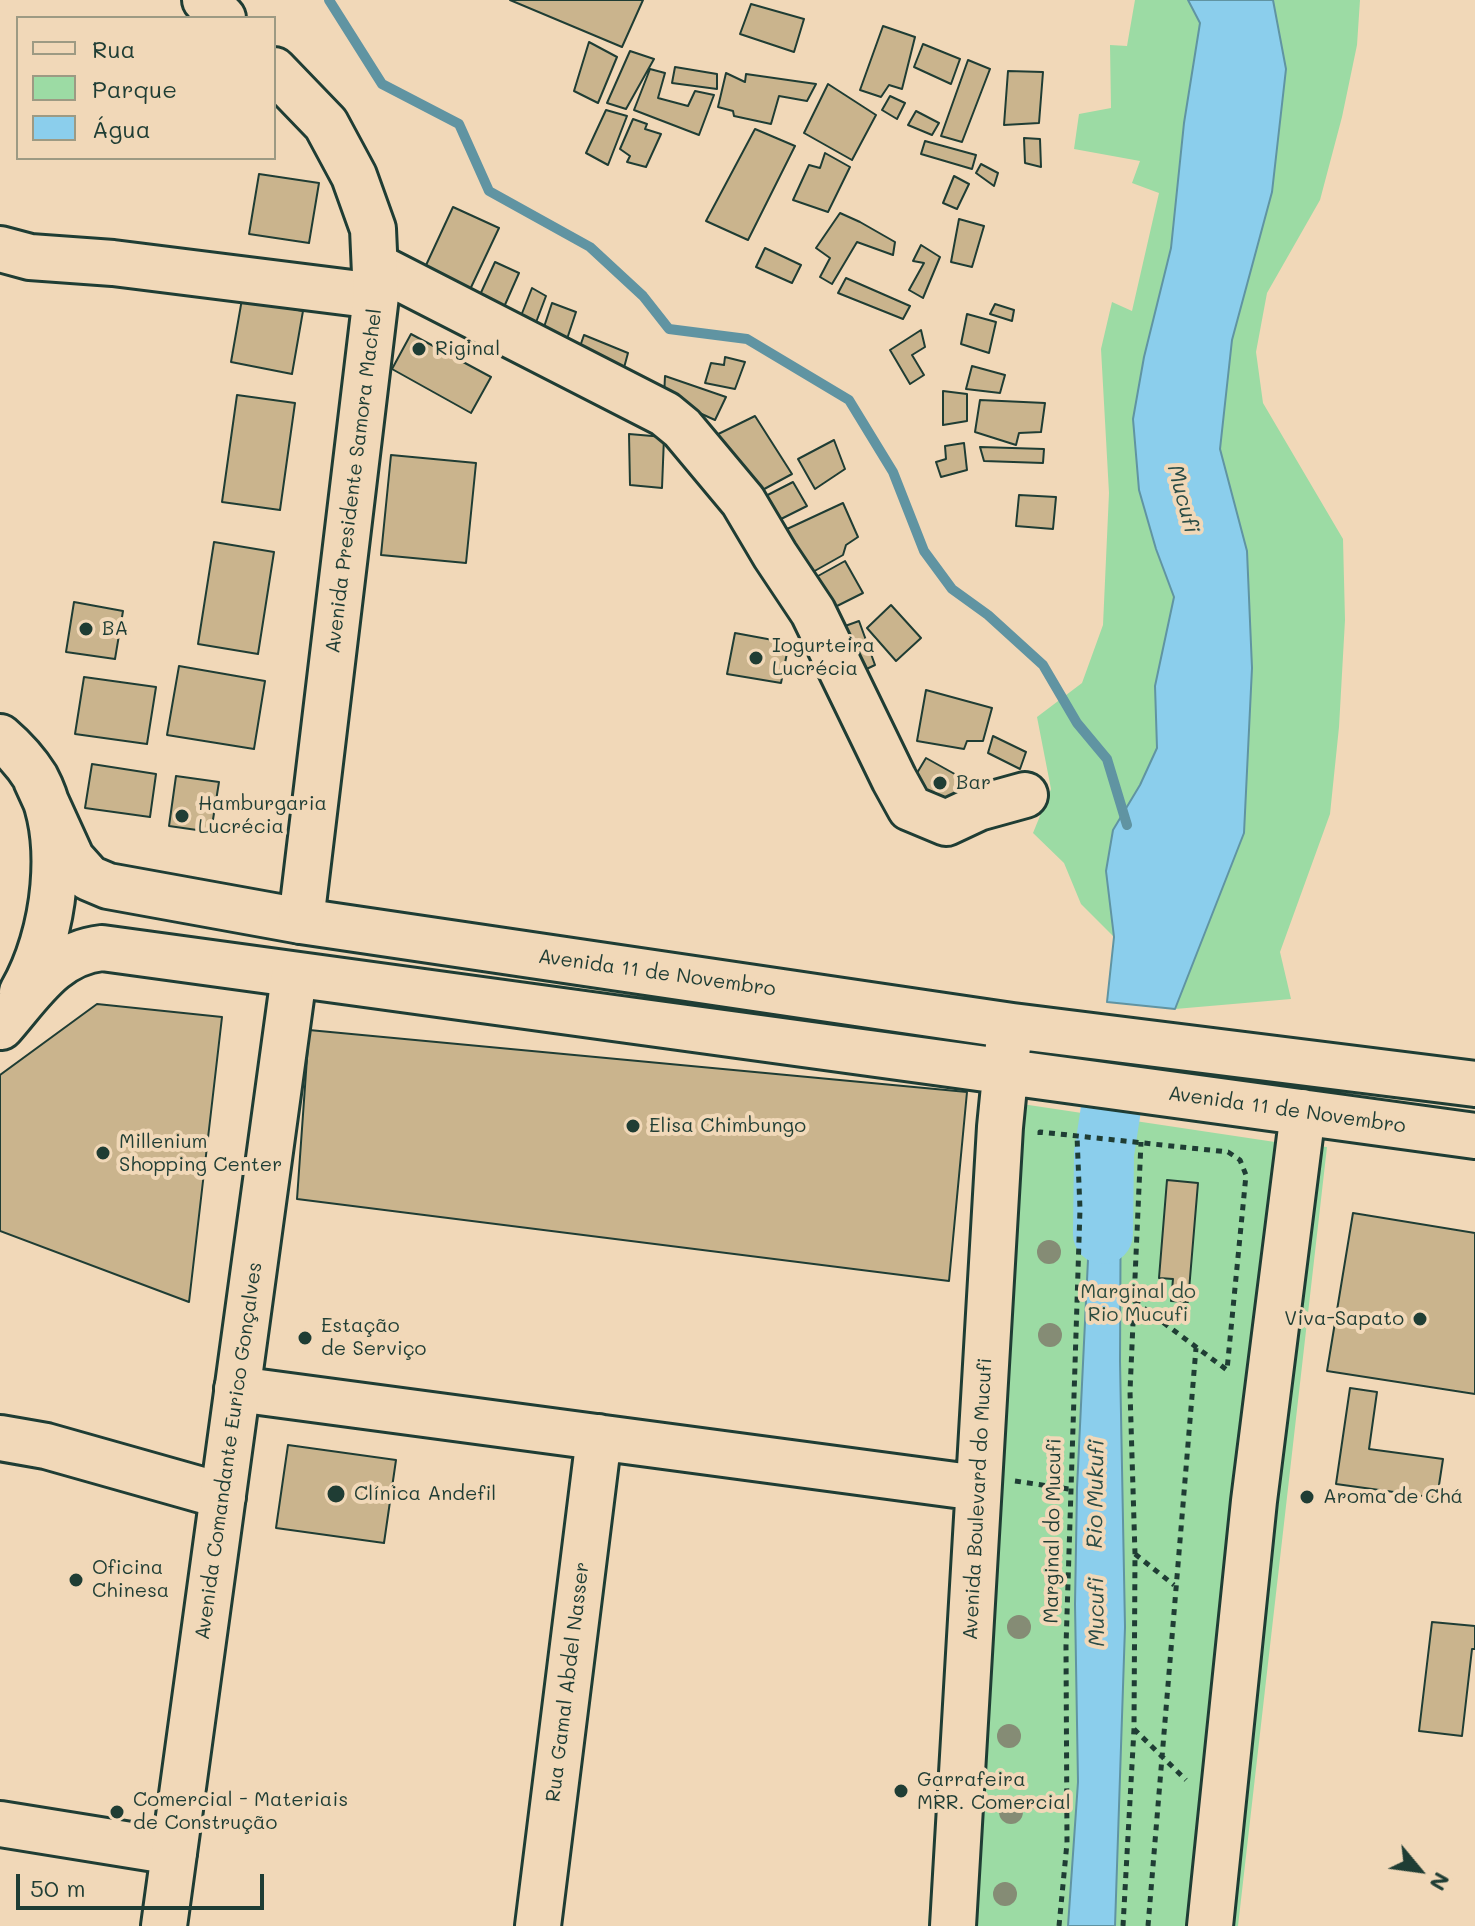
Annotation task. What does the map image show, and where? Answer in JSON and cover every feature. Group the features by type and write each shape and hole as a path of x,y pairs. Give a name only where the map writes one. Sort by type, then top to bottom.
{"street":[{"path":"205,0 221,16"},
{"name":"Avenida Presidente Samora Machel","path":"276,72 326,124 347,163 373,229 376,281 301,921"},
{"path":"0,249 30,257 376,281 665,414 682,428 743,501 813,612 910,808 946,823 978,808 1025,795"},
{"path":"0,737 19,754 36,780 49,811 55,856 40,956 0,1028"},
{"name":"Avenida 11 de Novembro","path":"36,780 72,859 89,878 108,886 301,921 1012,1026 1475,1084"},
{"path":"294,976 275,961 273,945 280,930 301,921"},
{"name":"Avenida 11 de Novembro","path":"0,1028 59,963 82,950 117,949 294,976 367,983 1475,1136"},
{"name":"Avenida Comandante Eurico Gonçalves","path":"164,1926 294,976"},
{"path":"1004,1073 1012,1026"},
{"name":"Avenida Boulevard do Mucufi","path":"953,1926 996,1484 1004,1073"},
{"path":"1210,1926 1254,1501 1303,1112"},
{"path":"237,1389 599,1437 996,1484"},
{"name":"Rua Gamal Abdel Nasser","path":"538,1926 599,1437"},
{"path":"0,1438 46,1446 223,1496"},
{"path":"0,1824 174,1852"}],"path":[{"path":"1040,1132 1228,1152 1240,1160 1246,1175 1227,1370 1133,1300"},
{"name":"Marginal do Mucufi","path":"1059,1926 1067,1843 1069,1489 1080,1209 1077,1136"},
{"path":"1123,1926 1134,1729 1135,1554 1130,1391 1141,1142"},
{"path":"1148,1926 1196,1347"},
{"path":"996,1484 1069,1489"},
{"path":"1135,1554 1174,1585"},
{"path":"1134,1729 1189,1783"}],"green space":[{"path":"1135,0 1188,0 1200,23 1171,248 1144,357 1139,490 1174,597 1155,686 1157,748 1114,830 1106,871 1114,937 1081,904 1064,863 1033,833 1051,789 1037,717 1082,683 1103,625 1109,493 1101,349 1112,302 1132,311 1159,193 1132,183 1140,161 1074,149 1079,114 1111,108 1110,45 1127,46"},
{"path":"1273,0 1360,0 1357,45 1320,200 1267,293 1256,352 1263,403 1343,539 1345,620 1339,727 1330,814 1280,952 1291,999 1175,1009 1244,833 1252,668 1247,551 1220,449 1232,340 1272,192 1286,69"},
{"name":"Marginal do Rio Mucufi","path":"982,1098 1327,1147 1238,1926 928,1926"}],"water":[{"name":"Mucufi","path":"1188,0 1273,0 1286,69 1272,192 1232,340 1220,449 1247,551 1252,668 1244,833 1175,1009 1107,1002 1114,937 1106,871 1113,830 1140,785 1157,748 1155,686 1174,597 1139,490 1133,419 1144,357 1171,248 1184,123 1200,23"},
{"name":"Mucufi","path":"1088,1149 1104,1154 1121,1151 1120,1361 1125,1627 1115,1926 1068,1926 1078,1782 1075,1604 1077,1488 1090,1218"}],"building":[{"path":"510,0 643,0 622,47"},
{"path":"751,4 804,19 794,52 740,34"},
{"path":"883,26 915,37 902,89 889,85 881,97 860,90"},
{"path":"589,42 617,57 598,103 574,91"},
{"path":"923,44 960,59 951,84 914,67"},
{"path":"630,51 654,59 626,109 607,103"},
{"path":"968,60 990,69 962,142 941,136"},
{"path":"675,67 717,74 717,89 672,83"},
{"path":"650,69 665,73 658,98 688,106 695,91 714,95 699,135 634,110"},
{"path":"1008,71 1043,72 1039,123 1004,125"},
{"path":"726,73 745,82 746,74 816,84 807,101 779,96 771,124 734,116 733,111 718,107"},
{"path":"828,84 876,115 852,160 804,133"},
{"path":"890,96 905,103 897,119 882,110"},
{"path":"606,110 627,116 608,165 586,153"},
{"path":"916,111 939,123 932,135 908,125"},
{"path":"633,119 647,124 645,129 661,134 646,167 627,162 630,156 620,149"},
{"path":"755,129 795,146 748,240 706,221"},
{"path":"1024,138 1040,139 1041,167 1025,163"},
{"path":"925,141 976,155 972,169 921,154"},
{"path":"825,153 850,167 828,212 793,200 809,165 820,168"},
{"path":"981,164 998,173 994,186 976,173"},
{"path":"259,174 319,183 309,243 249,234"},
{"path":"954,176 969,184 957,209 943,203"},
{"path":"453,207 499,228 466,298 421,276"},
{"path":"840,213 895,242 893,255 857,242 832,284 820,277 830,258 816,248"},
{"path":"959,219 984,226 972,267 951,262"},
{"path":"921,245 940,257 923,298 909,290 924,263 913,261"},
{"path":"765,248 801,265 792,283 756,267"},
{"path":"495,262 519,273 504,307 479,297"},
{"path":"846,278 910,306 903,319 838,293"},
{"path":"532,288 546,296 532,333 517,326"},
{"path":"242,299 303,311 292,374 231,362"},
{"path":"552,303 576,312 564,348 540,339"},
{"path":"995,304 1014,310 1012,321 990,314"},
{"path":"967,314 996,322 989,353 961,344"},
{"path":"921,330 925,347 912,355 924,375 910,384 890,350"},
{"path":"411,334 491,377 471,413 392,369"},
{"path":"584,335 628,353 622,375 577,355"},
{"path":"725,357 745,362 735,389 705,383 711,363 724,365"},
{"path":"972,366 1005,375 1000,393 966,389"},
{"path":"665,376 726,397 715,420 664,397"},
{"path":"943,391 967,394 967,421 943,425"},
{"path":"237,395 295,403 280,510 222,502"},
{"path":"980,400 1045,403 1041,432 1019,433 1016,445 975,432"},
{"path":"755,416 792,474 755,494 704,441"},
{"path":"629,434 664,437 662,488 630,485"},
{"path":"834,440 845,469 815,489 798,459"},
{"path":"964,443 967,470 941,477 936,462 946,459 945,446"},
{"path":"980,447 1044,449 1043,463 984,461"},
{"path":"391,455 476,463 466,563 381,555"},
{"path":"793,482 807,506 769,525 752,503"},
{"path":"1019,495 1056,497 1053,529 1016,526"},
{"path":"843,503 858,537 846,545 843,555 811,573 772,536"},
{"path":"214,542 274,552 258,654 198,644"},
{"path":"845,561 863,593 829,610 809,581"},
{"path":"74,602 123,611 115,659 66,652"},
{"path":"891,605 921,638 896,661 867,628"},
{"path":"859,621 875,665 856,674 834,630"},
{"path":"735,633 789,643 781,683 727,674"},
{"path":"179,666 265,681 254,749 167,735"},
{"path":"84,677 156,687 147,744 75,734"},
{"path":"926,690 992,708 983,741 967,741 964,749 917,741"},
{"path":"993,736 1026,752 1020,769 988,753"},
{"path":"926,758 969,782 955,808 911,783"},
{"path":"92,764 156,774 150,817 85,808"},
{"path":"176,776 219,782 211,832 169,826"},
{"name":"Millenium Shopping Center","path":"97,1004 222,1017 189,1302 0,1231 0,1075"},
{"name":"Elisa Chimbungo","path":"309,1030 967,1092 949,1281 297,1199"},
{"path":"1167,1180 1198,1183 1188,1302 1171,1301 1173,1279 1159,1278"},
{"path":"1353,1213 1475,1233 1475,1394 1327,1371"},
{"path":"1350,1388 1377,1392 1369,1449 1443,1459 1437,1498 1336,1484"},
{"name":"Clínica Andefil","path":"288,1445 396,1460 384,1543 276,1528"},
{"path":"1432,1622 1475,1626 1475,1649 1472,1649 1462,1736 1419,1731"}],"waterway":[{"path":"329,0 382,84 459,124 489,191 590,247 643,296 669,329 747,339 849,400 893,472 924,551 952,589 988,615 1043,665 1077,723 1107,759 1127,825"},
{"name":"Rio Mukufi","path":"1103,1234 1104,1154 1118,1063"}],"place":[{"name":"Riginal","path":"419,349"},
{"name":"BA","path":"86,629"},
{"name":"Iogurteira Lucrécia","path":"756,658"},
{"name":"Bar","path":"940,783"},
{"name":"Hamburgaria Lucrécia","path":"182,816"},
{"name":"Elisa Chimbungo","path":"633,1126"},
{"name":"Millenium Shopping Center","path":"103,1153"},
{"name":"Viva-Sapato","path":"1420,1319"},
{"name":"Estação de Serviço","path":"305,1338"},
{"name":"Clínica Andefil","path":"336,1494"},
{"name":"Aroma de Chá","path":"1307,1497"},
{"name":"Oficina Chinesa","path":"76,1580"},
{"name":"Garrafeira MRR. Comercial","path":"901,1791"},
{"name":"Comercial - Materiais de Construção","path":"117,1812"}]}
